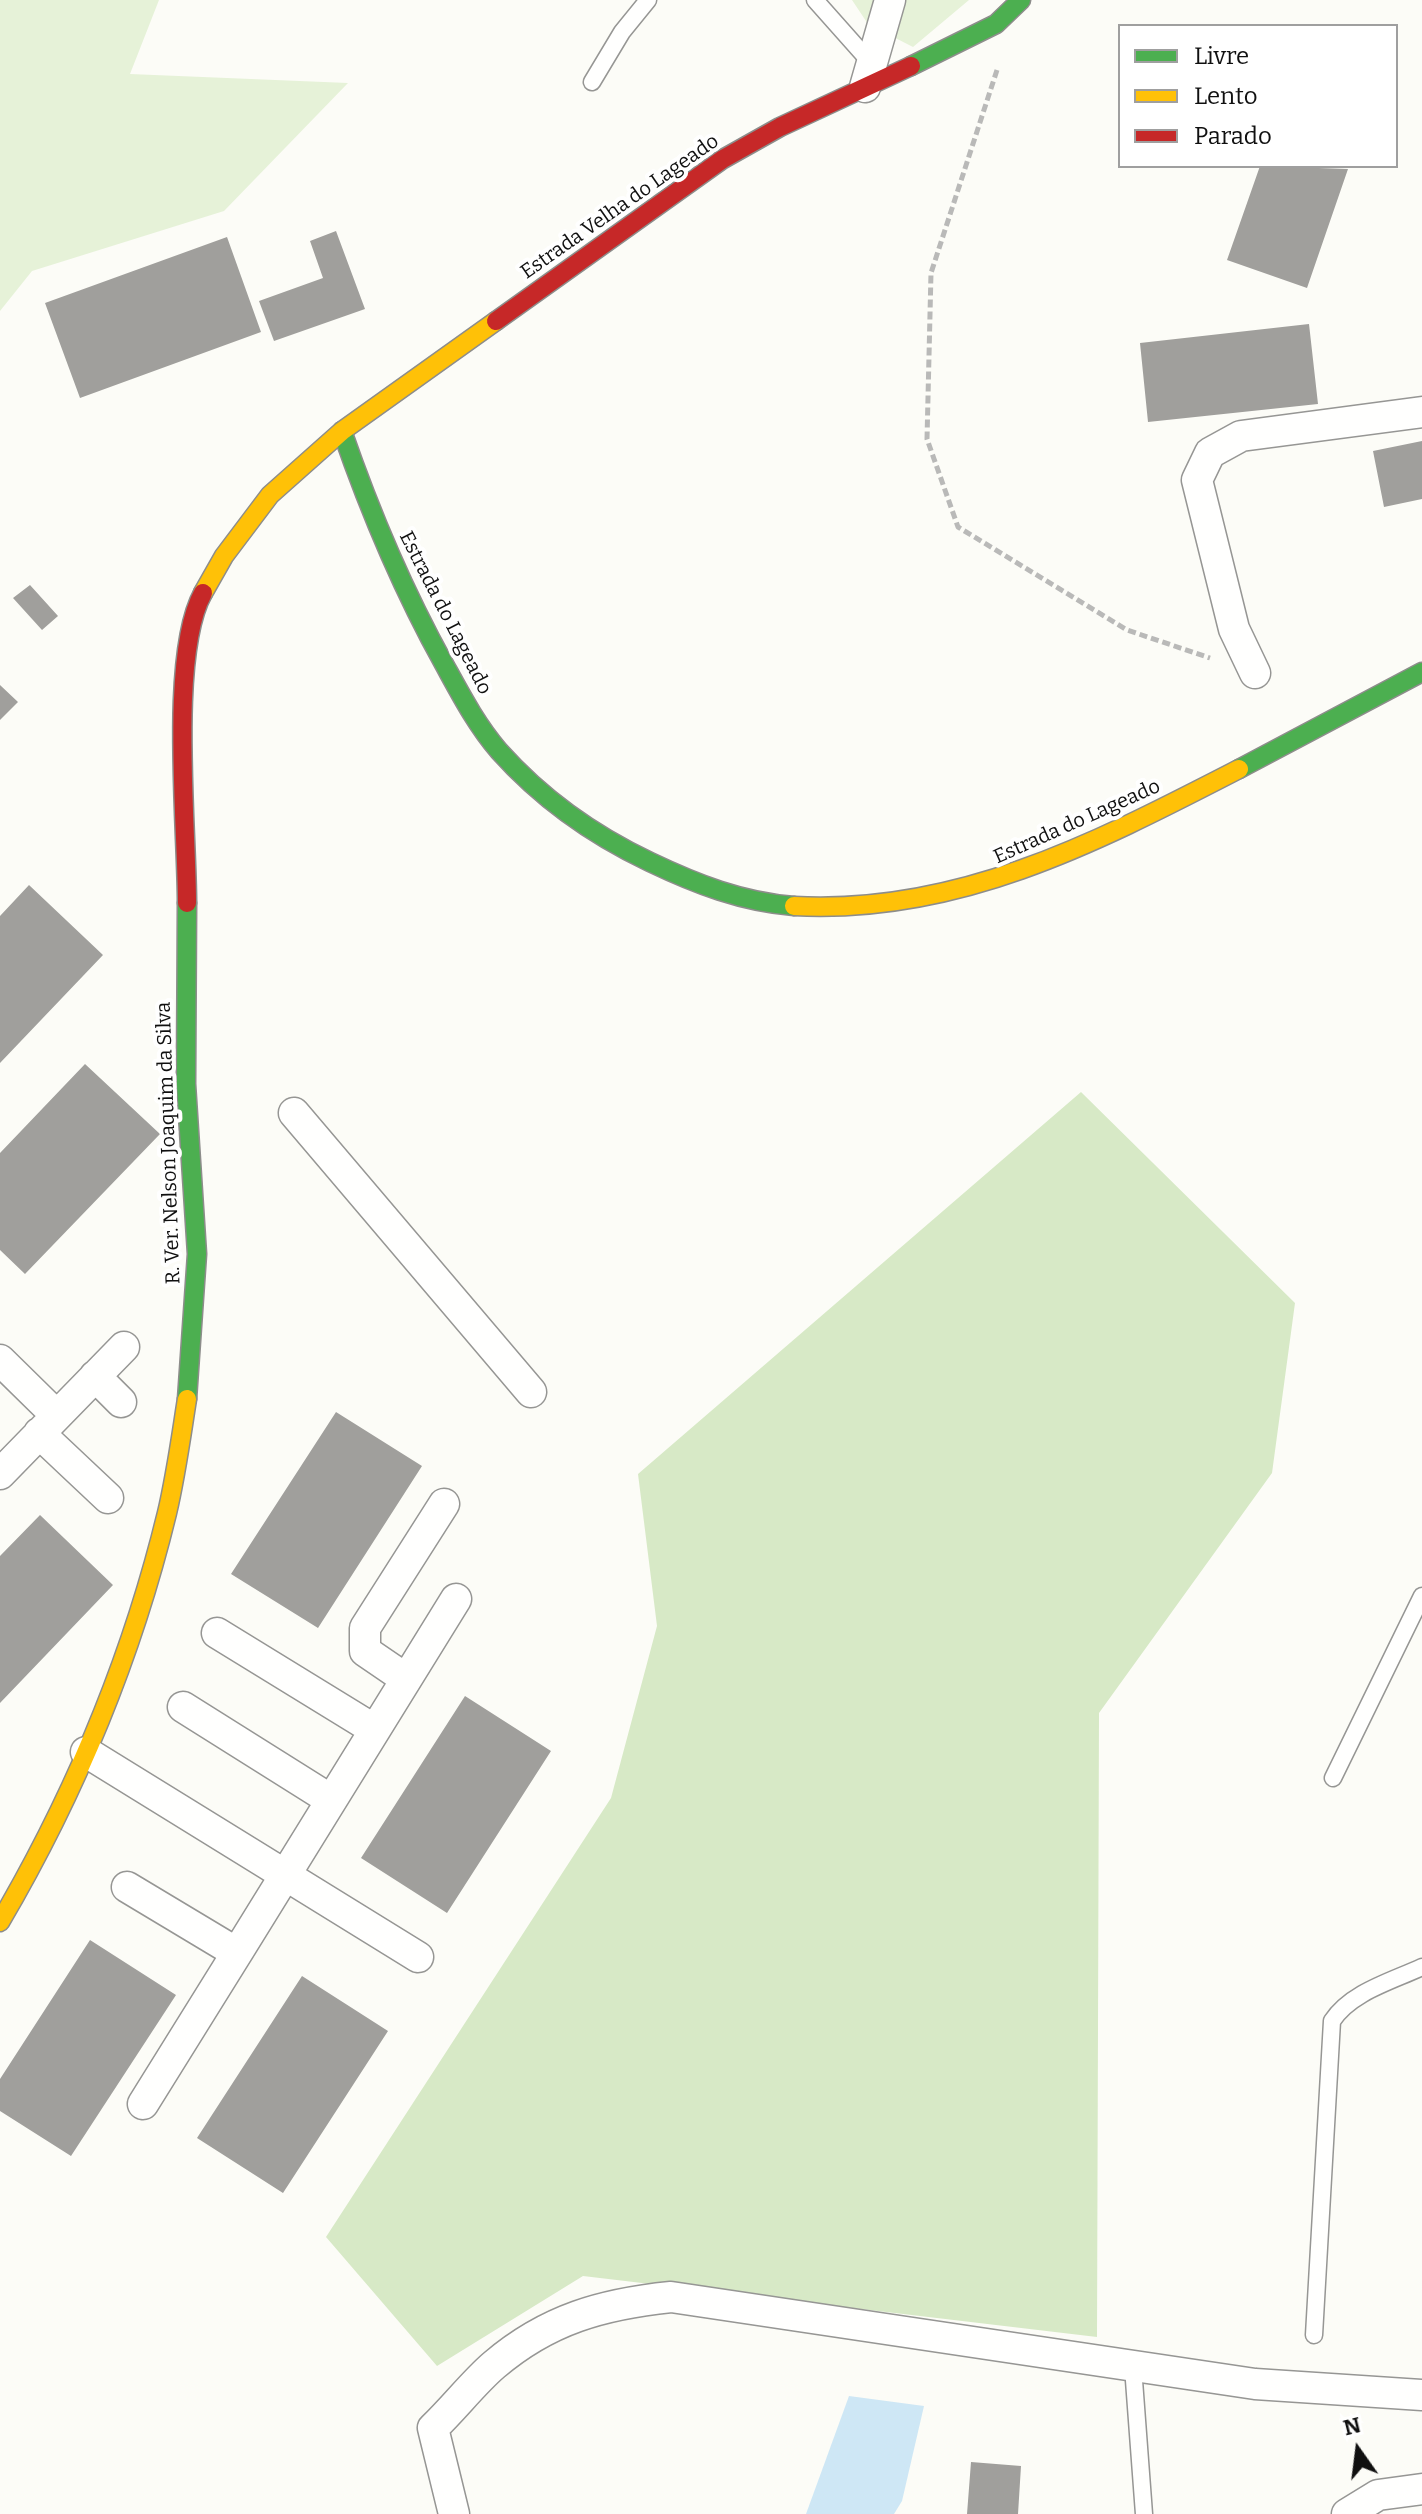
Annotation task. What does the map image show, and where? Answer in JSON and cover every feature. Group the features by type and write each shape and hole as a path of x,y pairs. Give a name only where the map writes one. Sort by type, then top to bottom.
{"street":[{"path":"868,75 890,0"},
{"name":"Estrada Velha do Lageado","path":"342,431 677,190 868,75 992,26 1017,8 1021,0"},
{"path":"1255,673 1234,629 1197,480 1210,453 1241,436 1422,412"},
{"name":"Estrada do Lageado","path":"342,431 379,533 428,637 480,728 513,767 609,842 668,871 735,896 808,908 904,903 982,887 1059,858 1131,825 1361,709 1422,672"},
{"name":"R. Ver. Nelson Joaquim da Silva","path":"0,1922 47,1842 116,1684 167,1512 190,1385 197,1254 186,1084 187,839 183,683 193,611 224,556 270,495 342,431"},
{"path":"294,1113 531,1392"},
{"path":"0,1474 124,1347"},
{"path":"0,1360 108,1498"},
{"path":"95,1376 121,1402"},
{"path":"406,1679 365,1651 365,1628 444,1504"},
{"path":"143,2104 456,1599"},
{"path":"217,1633 375,1730"},
{"path":"183,1707 331,1800"},
{"path":"86,1752 418,1957"},
{"path":"127,1887 237,1953"},
{"path":"454,2514 433,2428 493,2365 568,2317 614,2303 671,2297 1048,2350 1133,2367 1255,2384 1422,2395"},
{"path":"1347,2514 1378,2495 1422,2489"}],"lane":[{"path":"592,82 622,32 648,0"},
{"path":"815,0 868,75"},
{"path":"1333,1778 1422,1596"},
{"path":"1314,2335 1332,2021 1340,2008 1356,1998 1422,1967"},
{"path":"1133,2367 1144,2514"}],"path":[{"path":"998,67 931,273 927,439 958,527 1127,630 1255,673"}],"green space":[{"path":"0,0 159,0 130,74 348,83 224,211 32,271 0,311"},
{"path":"852,0 969,0 913,47 868,24"},
{"path":"1081,1092 1295,1303 1272,1473 1099,1713 1097,2337 583,2276 437,2366 326,2237 611,1798 657,1626 638,1474"}],"water":[{"path":"849,2396 924,2406 902,2501 894,2514 806,2514"}],"building":[{"path":"1259,168 1348,169 1307,288 1227,260"},
{"path":"336,231 365,309 274,341 259,301 323,278 310,241"},
{"path":"227,237 261,332 80,398 45,303"},
{"path":"1309,324 1318,404 1148,422 1140,343"},
{"path":"1422,441 1422,499 1384,507 1373,451"},
{"path":"30,585 58,616 42,630 13,598"},
{"path":"0,685 18,702 0,720"},
{"path":"29,885 103,955 0,1063 0,916"},
{"path":"85,1064 160,1134 25,1274 0,1250 0,1153"},
{"path":"336,1412 422,1466 318,1628 231,1574"},
{"path":"40,1515 113,1585 0,1703 0,1556"},
{"path":"465,1696 551,1751 447,1913 361,1858"},
{"path":"90,1940 176,1995 71,2156 0,2111 0,2079"},
{"path":"302,1976 388,2031 283,2193 197,2138"},
{"path":"971,2462 1021,2466 1018,2514 967,2514"}],"traffic: fast":[{"path":"911,66 996,24 1021,0"},
{"path":"342,431 388,550 429,636 476,720 515,768 569,814 608,840 650,862 720,891 756,901 794,906"},
{"path":"1239,769 1422,672"},
{"path":"187,903 186,1084 197,1254 187,1399"}],"traffic: slow":[{"path":"203,593 224,556 270,495 342,431 496,321"},
{"path":"794,906 854,906 913,899 969,886 1079,847 1239,769"},
{"path":"0,1922 77,1774 119,1672 167,1513 187,1399"}],"traffic: jam":[{"path":"496,321 723,159 780,127 911,66"},
{"path":"187,903 183,698 186,656 203,593"}]}
